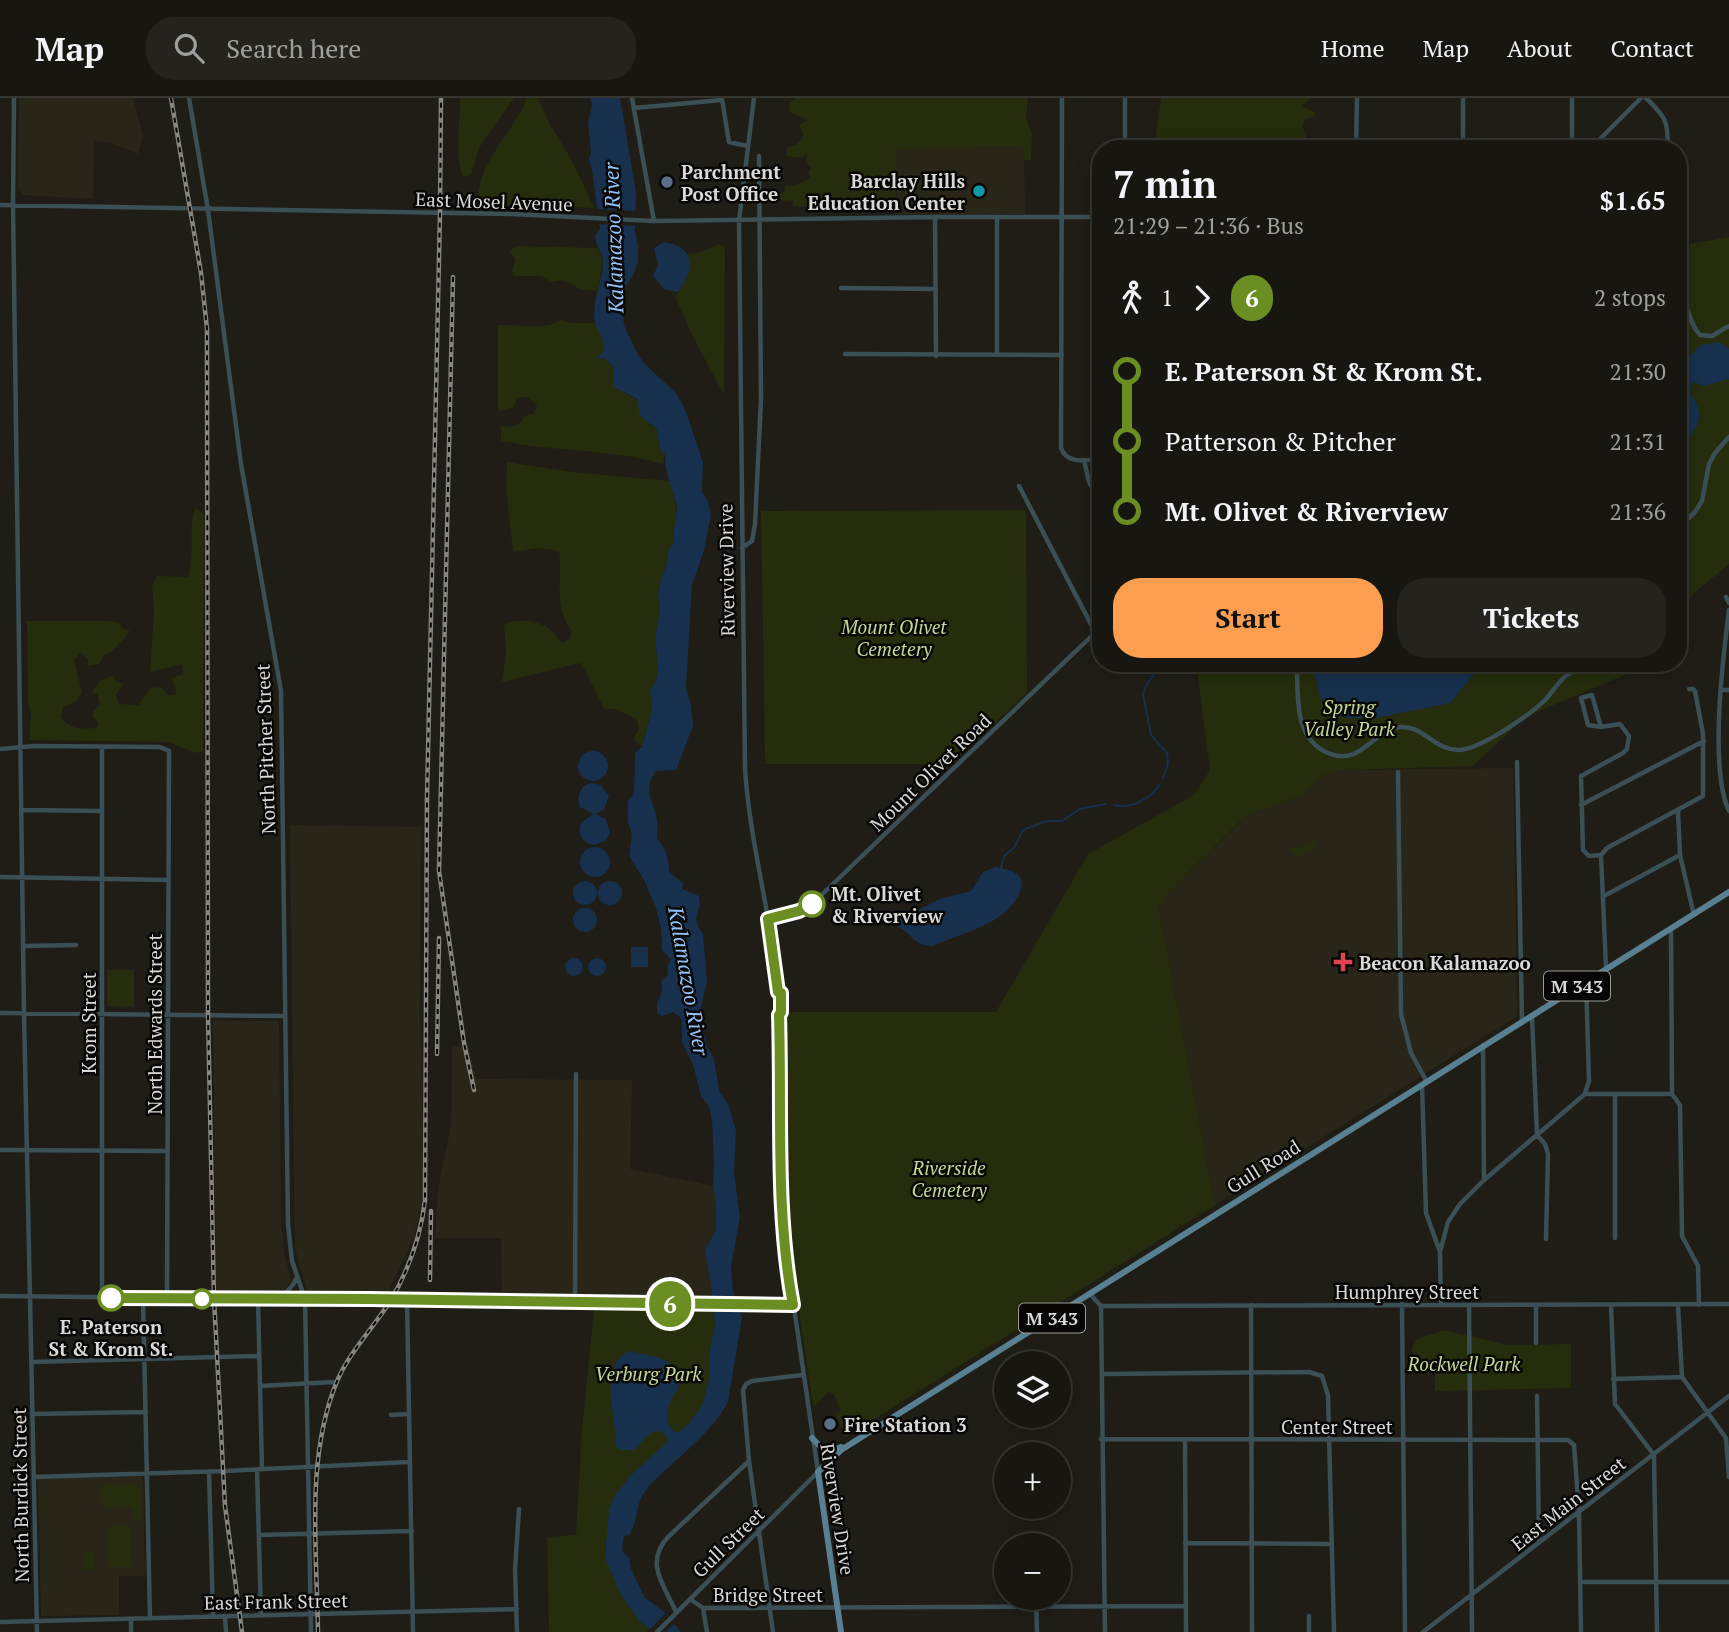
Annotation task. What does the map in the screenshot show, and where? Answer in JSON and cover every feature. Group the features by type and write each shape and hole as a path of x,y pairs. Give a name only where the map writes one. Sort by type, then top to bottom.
{"main road":[{"name":"Gull Road","path":"818,1472 831,1458 853,1443 1521,1020 1729,892"},
{"path":"811,1438 827,1451 853,1443"},
{"name":"Riverview Drive","path":"818,1472 841,1632"}],"street":[{"name":"North Burdick Street","path":"14,98 20,747 37,1632"},
{"name":"North Pitcher Street","path":"189,98 208,210 239,450 281,691 288,1224 289,1247 304,1299 311,1632"},
{"path":"632,98 654,221"},
{"name":"Riverview Drive","path":"754,98 739,221 746,791 778,992 776,1012 779,1015 780,1196 787,1270 818,1472"},
{"path":"1062,98 1061,448 1068,459 1092,460"},
{"path":"1125,98 1125,140"},
{"path":"1356,140 1357,98"},
{"path":"1463,98 1463,140"},
{"path":"1572,98 1572,140"},
{"path":"1600,140 1643,98 1662,113 1668,122 1668,140"},
{"path":"634,108 675,101 722,99 729,142 747,146"},
{"path":"741,549 752,541 755,524 761,399 760,156"},
{"name":"East Mosel Avenue","path":"0,205 511,214 654,221 1092,217"},
{"path":"935,217 936,356"},
{"path":"997,217 997,355"},
{"path":"841,288 936,289"},
{"path":"1687,305 1694,329 1700,335 1712,336 1729,326"},
{"path":"845,354 1062,355"},
{"path":"1687,520 1702,501 1709,464 1729,437"},
{"path":"1084,460 1092,487"},
{"path":"1019,486 1092,626"},
{"path":"1729,610 1721,690 1721,786 1729,811"},
{"name":"Mount Olivet Road","path":"768,919 799,911 812,904 1092,635"},
{"path":"1297,672 1298,710 1304,729 1321,749 1332,755 1342,756 1356,753 1388,731 1401,727 1416,730 1434,744 1445,748 1456,750 1472,747 1531,710 1568,674 1574,672"},
{"path":"1606,968 1601,855 1606,848 1703,796 1704,741 1695,691 1693,688 1689,689"},
{"path":"1721,690 1729,690"},
{"path":"1601,727 1592,695 1581,698 1588,725 1601,727 1620,724 1626,730 1629,741 1623,753 1581,776 1583,850 1589,856 1601,855"},
{"path":"1581,805 1704,741"},
{"path":"0,749 102,747"},
{"name":"North Edwards Street","path":"102,747 160,747 168,750 167,1299"},
{"name":"Krom Street","path":"102,747 102,1298"},
{"path":"1517,762 1521,1020"},
{"path":"1398,772 1400,1005 1410,1054 1424,1083 1426,1213 1440,1252"},
{"path":"22,810 103,811"},
{"path":"1676,812 1680,855 1694,915"},
{"path":"1604,896 1680,855"},
{"path":"0,877 167,880"},
{"path":"1671,929 1672,1094 1680,1105 1682,1236 1698,1266 1699,1305"},
{"path":"23,946 76,945"},
{"path":"1441,1305 1440,1252 1452,1215 1484,1180 1585,1094 1589,1081 1586,981"},
{"path":"0,1013 285,1016"},
{"path":"1532,1014 1537,1135 1545,1144 1548,1154 1546,1239"},
{"path":"1483,1045 1484,1180"},
{"path":"576,1074 576,1303"},
{"path":"1585,1094 1672,1094"},
{"path":"1615,1094 1615,1238"},
{"path":"0,1150 167,1151"},
{"path":"270,1300 284,1295 297,1278"},
{"path":"1090,1294 1101,1306 1105,1632"},
{"path":"0,1296 793,1305"},
{"path":"143,1299 150,1619"},
{"path":"258,1300 261,1615"},
{"path":"407,1300 414,1632"},
{"path":"1402,1304 1405,1632"},
{"name":"Humphrey Street","path":"1101,1306 1729,1304"},
{"path":"1251,1305 1252,1632"},
{"path":"1469,1305 1472,1632"},
{"path":"1536,1305 1536,1343"},
{"path":"1611,1305 1613,1394 1617,1408 1654,1455 1657,1632"},
{"path":"1678,1305 1682,1377 1726,1438 1729,1477"},
{"path":"31,1363 259,1356"},
{"path":"1102,1374 1308,1372 1322,1376 1327,1387 1334,1632"},
{"path":"773,1632 749,1461 743,1394 746,1384 802,1375"},
{"path":"1613,1379 1682,1377"},
{"path":"260,1386 334,1382"},
{"path":"1537,1396 1539,1543"},
{"name":"East Main Street","path":"1423,1632 1729,1396"},
{"path":"32,1414 146,1412"},
{"path":"391,1415 409,1414"},
{"name":"Center Street","path":"1101,1439 1565,1439 1574,1445 1579,1512"},
{"path":"1185,1440 1186,1632"},
{"path":"676,1613 656,1567 655,1558 659,1549 668,1537 749,1461"},
{"path":"34,1476 209,1472 410,1462"},
{"path":"209,1472 213,1616"},
{"name":"Gull Street","path":"657,1632 818,1472"},
{"path":"517,1632 515,1570 519,1509"},
{"path":"1579,1512 1581,1632"},
{"path":"260,1535 412,1531"},
{"path":"1185,1543 1331,1544"},
{"path":"1581,1582 1729,1582"},
{"name":"Bridge Street","path":"690,1599 703,1608 994,1607"},
{"name":"Bridge Street","path":"1071,1606 1186,1606"},
{"path":"703,1608 706,1632"},
{"name":"East Frank Street","path":"0,1622 517,1609"},
{"path":"1037,1610 1037,1632"},
{"path":"225,1616 226,1632"},
{"path":"1309,1616 1309,1632"},
{"path":"131,1619 131,1632"}],"shaded area":[{"path":"19,98 133,98 143,136 138,154 109,142 94,141 93,199 24,195 18,189"},
{"name":"Barclay Hills Education Center","path":"1024,147 1025,214 895,215 894,149"},
{"name":"Beacon Kalamazoo","path":"1513,768 1517,1016 1215,1205 1159,908 1168,893 1247,816 1303,795 1326,774 1345,770"},
{"path":"290,825 421,827 420,1000 424,1189 414,1237 388,1292 308,1293 295,1248"},
{"path":"213,1021 279,1021 281,1223 291,1281 282,1292 216,1292"},
{"path":"468,1045 476,1079 632,1080 630,1169 713,1186 716,1229 706,1249 713,1295 502,1295 501,1238 435,1238 438,1189 451,1126 452,1047"},
{"path":"143,1476 145,1576 119,1576 119,1615 41,1616 38,1479"}],"green space":[{"path":"460,98 514,98 479,148 471,175 464,177 458,151"},
{"path":"527,98 536,98 541,106 594,208 478,204 479,188 489,161"},
{"path":"796,98 1028,98 1026,118 1032,133 1031,160 1024,160 1024,147 895,149 895,208 887,205 860,208 843,204 793,206 793,200 783,201 775,195 784,193 785,186 797,185 810,178 809,171 812,168 807,163 807,154 801,158 787,156 787,148 797,144 804,136 799,125 808,120 789,112 790,102"},
{"path":"1161,98 1311,98 1302,106 1315,112 1315,116 1305,119 1303,126 1306,138 1311,140 1157,140"},
{"path":"1729,237 1729,564 1692,595 1687,604 1687,244"},
{"path":"724,245 725,251 724,395 675,297 686,276 688,253 695,254"},
{"path":"517,246 597,248 603,258 598,291 582,290 565,281 552,282 541,276 513,276 516,260 509,251"},
{"path":"560,320 595,323 604,339 603,353 597,357 606,359 614,368 614,387 637,400 651,425 656,428 661,451 665,454 663,464 623,456 501,441 501,426 518,424 525,416 534,413 537,405 527,397 517,398 514,407 498,411 498,325 539,326"},
{"path":"507,462 572,472 669,481 672,486 677,517 674,542 658,594 660,610 655,638 658,670 656,681 650,690 652,708 642,747 633,738 639,730 637,720 617,709 604,709 581,663 502,682 506,654 504,625 519,621 535,622 547,627 562,643 570,639 572,631 560,602 559,551 537,548 513,552 506,489"},
{"path":"195,508 204,514 203,751 196,753 171,742 29,740 31,715 28,702 27,621 108,621 120,623 122,628 130,631 111,652 105,654 99,664 88,666 88,659 81,652 74,660 82,692 77,701 63,707 61,717 72,726 96,728 99,723 93,717 93,711 100,705 98,695 92,692 101,680 113,676 117,683 124,683 116,695 119,704 139,705 150,688 161,687 168,695 176,694 171,678 183,674 182,664 150,672 154,610 152,586 157,576 188,577"},
{"name":"Mount Olivet Cemetery","path":"1026,510 1027,693 951,764 765,764 761,511"},
{"name":"Riverside Cemetery","path":"1197,672 1632,672 1525,717 1473,766 1345,770 1326,774 1303,795 1246,816 1168,893 1159,908 1215,1205 846,1437 835,1414 841,1411 834,1394 828,1392 813,1405 788,1236 784,1180 786,1012 996,1012 1088,854 1194,795 1210,770"},
{"path":"1317,841 1314,847 1298,857 1291,851 1291,846 1297,847"},
{"path":"107,970 134,970 134,1007 107,1006"},
{"name":"Verburg Park","path":"594,1310 713,1310 715,1325 709,1353 709,1380 702,1405 688,1425 631,1475 607,1537 605,1548 621,1595 650,1632 549,1632 547,1537 576,1535 582,1429"},
{"name":"Rockwell Park","path":"1444,1330 1508,1345 1571,1344 1571,1388 1435,1391 1435,1365 1413,1365 1412,1348 1417,1339"},
{"path":"140,1484 141,1519 133,1519 133,1507 106,1508 105,1502 101,1502 101,1485"},
{"path":"108,1526 130,1526 131,1567 109,1567"},
{"path":"94,1551 95,1569 84,1570 83,1552"}],"water":[{"name":"Kalamazoo River","path":"590,98 620,98 636,193 635,231 638,261 621,297 624,325 644,363 677,394 686,412 703,462 702,492 708,501 711,515 704,551 692,585 686,688 693,726 676,770 656,771 649,791 656,814 657,839 666,854 669,872 683,883 682,889 699,896 700,905 696,918 703,934 707,981 698,1019 714,1059 719,1091 728,1104 736,1130 734,1173 740,1217 731,1266 733,1291 742,1318 728,1402 711,1427 646,1490 632,1530 629,1535 624,1536 622,1551 629,1558 631,1569 645,1598 663,1611 681,1632 653,1632 640,1622 621,1595 605,1558 609,1509 614,1497 631,1475 668,1441 664,1434 655,1431 635,1450 619,1450 616,1446 611,1394 614,1368 619,1358 629,1351 660,1358 673,1365 678,1385 668,1408 668,1422 677,1433 688,1425 702,1405 709,1380 709,1353 715,1325 706,1249 716,1229 712,1121 709,1106 701,1096 693,1064 682,1043 682,1019 673,1012 662,1016 657,1013 657,1003 662,992 661,981 668,975 667,967 671,959 662,950 661,928 656,908 644,880 629,856 632,834 628,822 628,801 634,794 635,753 642,747 652,709 650,690 656,681 658,670 655,638 660,610 658,594 669,548 674,542 677,508 667,473 665,454 661,451 656,428 640,416 637,399 614,387 614,368 606,359 596,358 603,352 603,341 596,327 594,314 603,262 595,236 600,229 589,160 591,152 588,123 592,105"},
{"path":"664,242 682,249 689,260 687,275 678,292 665,290 653,276 658,265 654,248"},
{"path":"1719,342 1729,349 1729,379 1704,386 1693,382 1690,393 1698,407 1699,419 1687,442 1687,358 1701,345"},
{"path":"1315,672 1476,672 1450,703 1376,718 1335,715 1320,697"},
{"path":"593,751 604,755 608,766 604,777 593,781 582,777 578,766 582,755"},
{"path":"591,783 601,785 609,796 604,810 595,814 606,819 610,833 605,841 595,845 584,841 580,831 581,823 593,814 580,807 579,795 584,786"},
{"path":"595,847 606,851 610,862 606,873 595,877 584,873 580,862 584,851"},
{"path":"995,867 1016,873 1022,885 1013,904 1004,913 982,926 927,946 897,926 882,920 886,911 918,910 940,899 971,891 983,872"},
{"path":"585,881 596,888 597,893 590,904 585,905 574,898 573,893 580,882"},
{"path":"610,881 621,888 622,893 615,904 610,905 599,898 598,893 605,882"},
{"path":"585,908 596,915 597,920 590,931 585,932 574,925 573,920 580,909"},
{"path":"631,947 648,947 648,967 631,967"},
{"path":"570,958 578,958 583,967 581,974 570,976 565,971 565,963"},
{"path":"593,958 601,958 606,967 604,974 593,976 588,971 588,963"}],"pier":[{"path":"594,209 637,211 636,226 596,224"},
{"path":"709,1298 740,1298 743,1309 709,1309"},
{"path":"668,1611 677,1621 666,1632 647,1632"}],"waterway":[{"path":"1154,672 1143,694 1151,735 1167,753 1168,764 1163,778"},
{"path":"1114,805 1127,806 1140,802 1151,795 1160,784"},
{"path":"1001,868 1004,856 1014,848 1023,830 1047,821 1062,821 1080,809 1106,804"}],"railway":[{"path":"171,98 201,273 207,329 208,1015 214,1299 225,1506 242,1632"},
{"path":"318,1632 315,1504 321,1439 328,1408 343,1368 391,1300 403,1276 417,1239 425,1200 427,798 441,98"},
{"path":"453,277 439,871 464,1043 474,1090"},
{"path":"437,1054 439,938"},
{"path":"430,1280 431,1211"}],"bus line":[{"name":"6","path":"111,1298 793,1305 780,1196 781,993 778,992 768,919 799,911 812,904"}],"place":[{"name":"Parchment Post Office","path":"667,182"},
{"name":"Barclay Hills Education Center","path":"979,191"},
{"name":"Mt. Olivet & Riverview","path":"812,904"},
{"name":"Beacon Kalamazoo","path":"1343,962"},
{"name":"E. Paterson St & Krom St.","path":"111,1298"},
{"name":"Fire Station 3","path":"830,1424"}],"park label":[{"name":"Spring Valley Park","path":"1349,717"}]}
